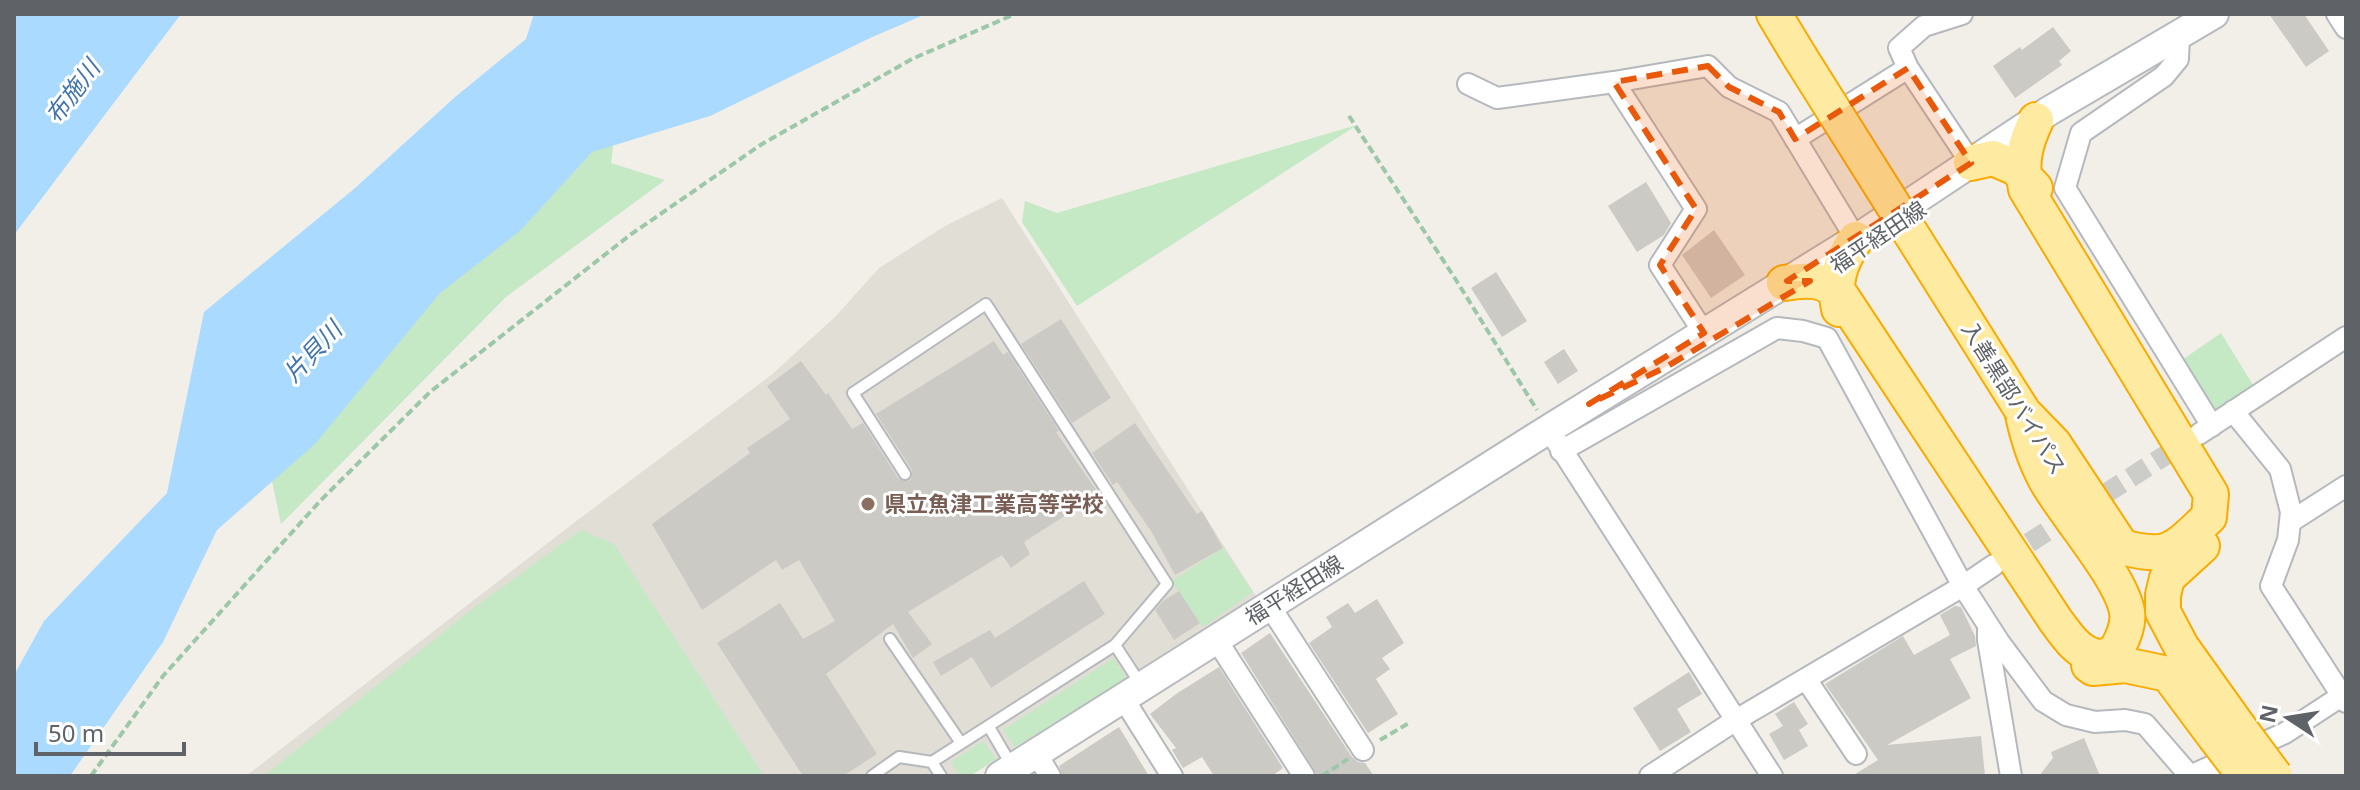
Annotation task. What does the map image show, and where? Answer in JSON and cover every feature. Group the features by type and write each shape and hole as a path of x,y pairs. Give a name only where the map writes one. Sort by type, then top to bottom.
{"highway":[{"name":"入善黒部バイパス","path":"1774,14 2158,632 2228,732 2264,776"},
{"path":"2015,159 2211,494 2209,517 2166,552 2151,554 2122,547 2054,444 2022,410"},
{"path":"2015,159 2214,484 2223,508 2215,534 2167,578 2163,612 2228,732 2245,776"},
{"path":"1830,280 2056,621 2078,648 2094,657 2110,655 2117,648 2127,626 2127,608 2114,583 2047,482 2030,447 2022,410"},
{"path":"1830,280 2064,650 2093,668 2125,665 2168,674 2275,776"}],"main road":[{"name":"福平経田線","path":"1589,404 1613,395 1830,280 2015,159 2154,48 2214,14"},
{"name":"福平経田線","path":"1025,768 1132,692 1269,605 1555,440 1589,404 1704,333 1830,280"}],"street":[{"path":"1962,14 1924,26 1899,48 1908,68 2015,159"},
{"path":"2337,14 2346,28"},
{"path":"2179,35 2178,59 2164,76 2081,133 2065,188 2206,430 2346,337"},
{"path":"1468,84 1497,98 1708,66 1729,87 1779,112 1795,139 1830,280"},
{"path":"1795,139 1908,68"},
{"path":"1614,82 1696,209 1660,265 1704,333"},
{"path":"1772,776 1555,440 1777,328 1827,338 1963,586 2043,701 2066,715 2095,722 2125,720 2145,724 2190,776 2285,733 2345,697 2271,586 2288,540 2291,512 2280,469 2233,411"},
{"path":"2290,522 2346,486"},
{"path":"1650,776 1736,720 1994,565"},
{"path":"1269,605 1363,750"},
{"path":"1989,626 1988,640 2011,776"},
{"path":"1216,639 1304,776"},
{"path":"1806,679 1856,754"},
{"path":"1132,692 1172,776"}],"lane":[{"path":"872,776 899,757 932,762 1115,645 1167,584 986,304 853,393 905,474"},
{"path":"890,639 961,743"},
{"path":"1115,645 1132,692"},
{"path":"989,727 1025,768"},
{"path":"932,762 941,776"}],"path":[{"path":"91,776 163,676 321,500 430,392 630,235 762,144 912,59 1015,14"},
{"path":"1349,116 1555,440"}],"highlighted area":[{"path":"1708,66 1729,87 1779,112 1795,139 1908,68 1971,163 1787,281 1810,281 1666,367 1589,404 1704,333 1660,265 1696,209 1614,82"}],"shaded area":[{"path":"1002,198 1256,596 970,776 246,776 770,376 835,317 879,268 945,226"}],"green space":[{"path":"618,108 611,163 665,180 506,297 281,524 260,424"},
{"path":"1357,125 1077,306 1022,222 1025,201 1057,213"},
{"path":"2221,333 2253,385 2213,412 2182,360"},
{"path":"581,530 614,544 764,776 264,776 475,607"},
{"path":"1223,548 1253,592 1203,627 1172,581"},
{"path":"1114,658 1126,678 1015,747 1003,730"},
{"path":"983,741 996,759 970,776 960,776 951,762"}],"water":[{"name":"布施川","path":"14,14 181,14 14,235"},
{"name":"片貝川","path":"534,14 926,14 710,116 592,152 520,231 440,293 315,444 217,530 163,642 70,776 14,776 14,675 44,621 167,493 204,312 354,189 454,98 526,39"}],"building":[{"path":"2269,14 2304,14 2329,51 2306,67"},
{"path":"2053,27 2071,51 2059,61 2062,65 2015,98 1993,66"},
{"path":"1646,182 1671,223 1664,235 1637,252 1608,206"},
{"path":"1714,230 1745,275 1711,298 1682,255"},
{"path":"1496,272 1527,321 1502,337 1471,288"},
{"path":"1061,319 1111,398 1072,423 1021,344"},
{"path":"994,341 1003,355 1008,352 1059,431 1056,432 1099,494 1024,542 1030,554 1011,568 1002,555 908,612 932,644 913,658 893,624 826,674 877,754 843,776 803,776 717,643 780,603 803,639 835,621 799,560 782,570 776,560 702,610 652,524 750,453 747,448 790,419 767,386 801,361 852,429 863,423 898,478 909,481 912,470 876,414"},
{"path":"1564,349 1578,371 1558,384 1544,362"},
{"path":"1135,423 1197,514 1202,511 1223,548 1175,575 1151,531 1117,482 1113,485 1092,453"},
{"path":"1084,581 1105,614 991,688 972,657 941,676 933,662 990,630 995,638"},
{"path":"1179,591 1200,623 1174,640 1155,610"},
{"path":"1377,599 1404,643 1382,658 1390,669 1376,679 1398,714 1368,733 1309,643 1332,627 1326,617 1348,603 1355,613"},
{"path":"1955,606 1961,607 1975,636 1976,646 1950,659 1971,698 1887,745 1981,736 1985,776 1852,776 1878,760 1825,684 1903,636 1914,655 1950,635 1940,615"},
{"path":"1270,633 1352,757 1365,763 1374,776 1318,776 1241,653"},
{"path":"1219,667 1283,768 1272,776 1214,776 1202,757 1183,768 1172,750 1176,748 1150,714"},
{"path":"1689,672 1702,694 1677,709 1691,732 1660,751 1633,708"},
{"path":"1794,702 1808,724 1799,730 1808,746 1784,760 1769,734 1783,726 1775,714"},
{"path":"1119,727 1149,776 1063,776 1059,766"},
{"path":"2084,738 2100,776 2039,776 2053,758 2051,752"}],"tunnel":[{"path":"2004,559 2189,440"}],"place":[{"name":"県立魚津工業高等学校","path":"868,504"}]}
